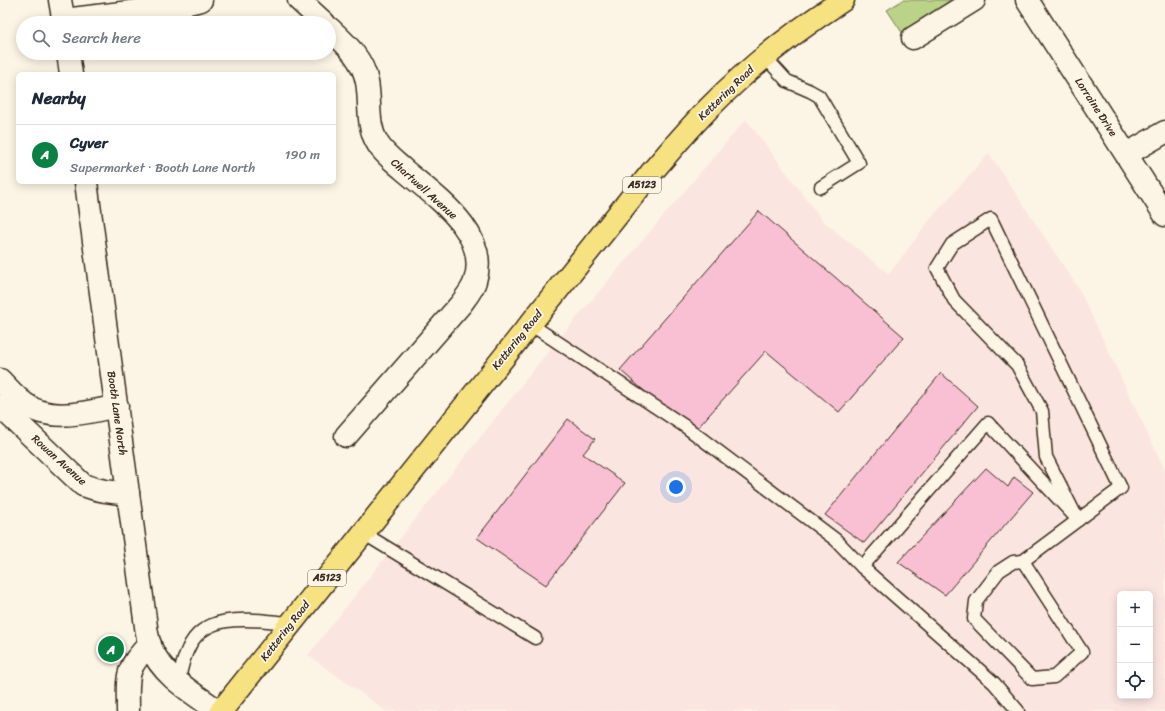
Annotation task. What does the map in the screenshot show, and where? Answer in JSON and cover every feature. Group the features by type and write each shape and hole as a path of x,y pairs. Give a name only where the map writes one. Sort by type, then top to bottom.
{"main road":[{"name":"Kettering Road","path":"221,711 651,173 709,108 749,70 785,40 843,0"}],"street":[{"path":"63,14 171,7 201,0"},
{"path":"299,0 316,16"},
{"path":"913,38 974,0"},
{"name":"Lorraine Drive","path":"1027,0 1165,214"},
{"name":"Chartwell Avenue","path":"336,35 350,48 362,66 367,81 372,133 379,145 390,158 453,213 468,231 475,246 478,258 478,269 475,281 461,304 346,436"},
{"path":"69,60 71,72"},
{"path":"1127,154 1165,132"},
{"name":"Booth Lane North","path":"86,184 145,618 150,644 156,657 178,682 218,711"},
{"path":"0,380 26,405 41,411 59,415 80,413 117,406"},
{"name":"Rowan Avenue","path":"0,406 83,485 97,491 128,493"},
{"path":"128,711 128,678 131,668 139,655 150,644"}],"lane":[{"path":"765,57 787,81 810,90 819,96 859,163 821,187"},
{"path":"1023,561 1082,652 1054,677 1032,679 974,618 976,601 999,571 1013,562 1023,561 1121,488 991,219 952,244 937,268 954,300 1017,365 1042,411 1046,457 1078,520"},
{"path":"530,324 686,428 836,540 862,567 994,684 1018,711"},
{"path":"862,567 988,424 1078,520"},
{"path":"363,533 535,638"},
{"path":"178,682 188,649 196,636 207,627 224,622 242,620 291,623"}],"shaded area":[{"path":"746,119 823,221 889,274 931,218 989,153 1079,289 1165,470 1165,711 386,711 308,655 550,349"}],"green space":[{"path":"903,0 953,0 903,34 887,10"}],"building":[{"path":"759,211 904,337 839,412 766,351 693,433 620,370"},
{"path":"941,373 978,406 864,543 825,515"},
{"path":"568,419 595,439 583,454 625,483 546,585 477,538"},
{"path":"986,468 1008,487 1014,477 1033,492 945,595 898,562"}],"place":[{"name":"Cyver","path":"111,649"}]}
